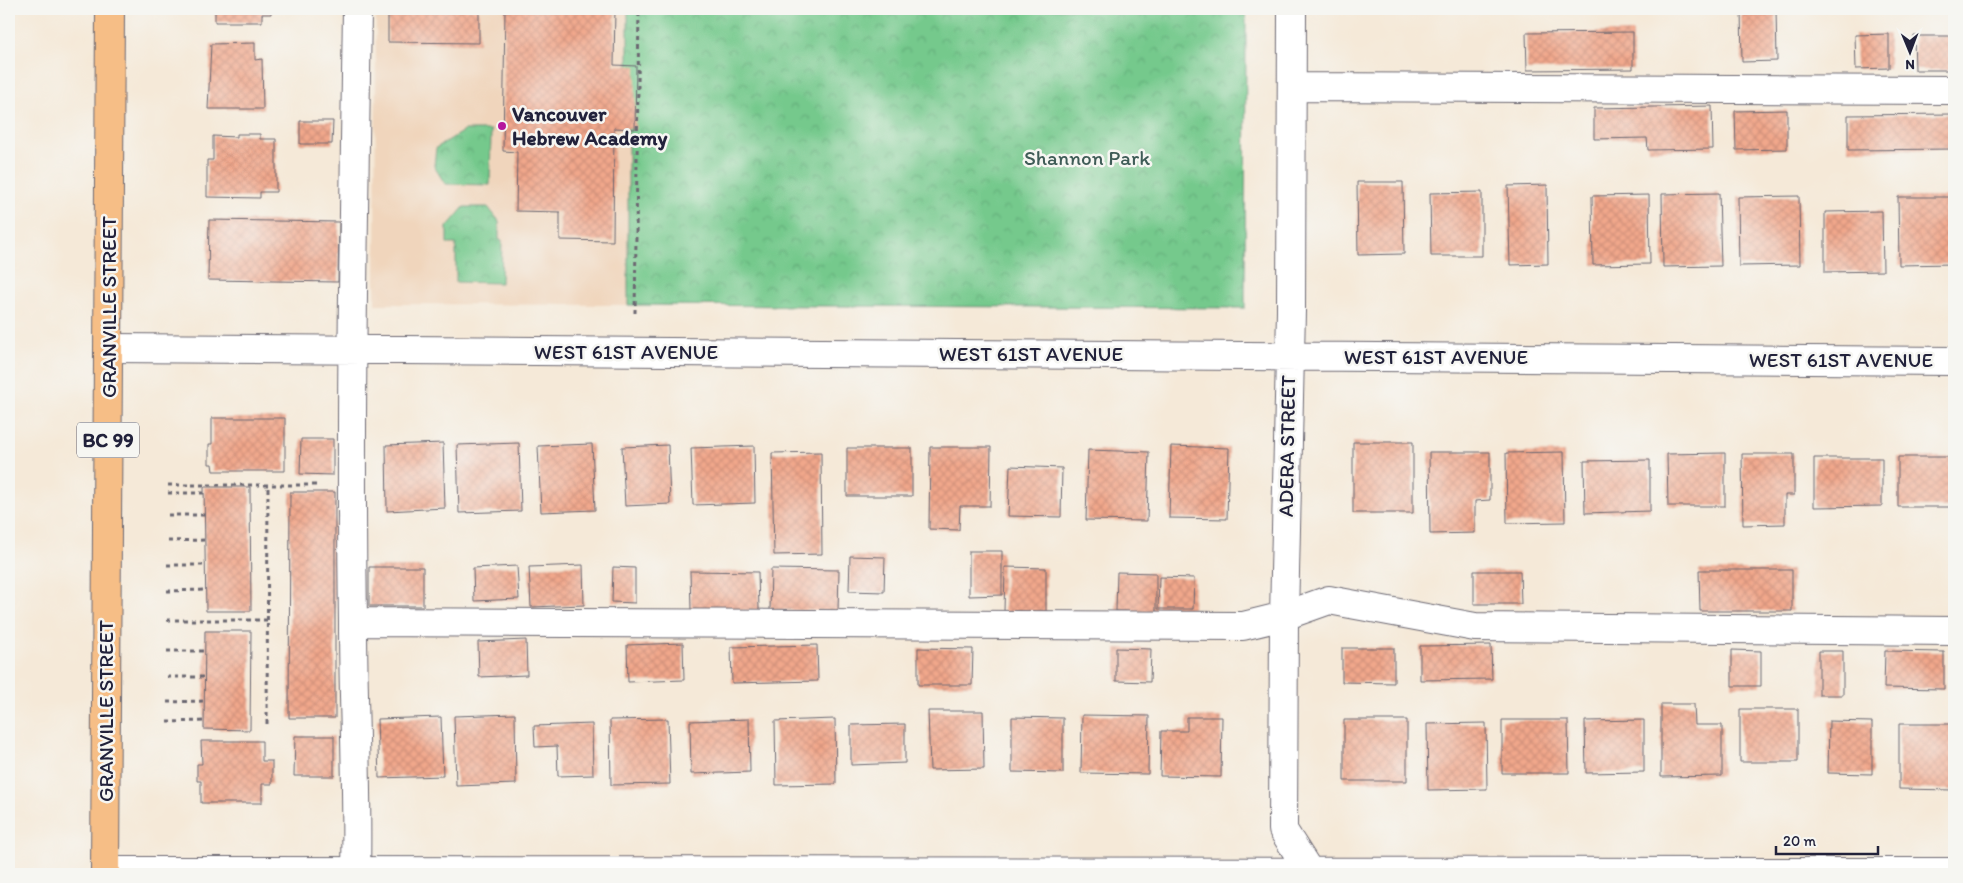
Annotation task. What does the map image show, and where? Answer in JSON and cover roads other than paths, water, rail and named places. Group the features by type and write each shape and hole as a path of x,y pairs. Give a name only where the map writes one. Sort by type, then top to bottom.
{"highway":[{"name":"GRANVILLE STREET","path":"105,873 110,9"}],"street":[{"path":"356,874 352,351 357,9"},
{"name":"ADERA STREET","path":"1292,9 1283,830 1310,872"},
{"path":"1292,87 1954,90"},
{"name":"WEST 61ST AVENUE","path":"109,348 1954,361"},
{"path":"353,622 1243,626 1284,616 1329,600 1474,627 1954,631"},
{"path":"105,873 1954,872"}],"place":[{"name":"Vancouver Hebrew Academy","path":"502,126"}],"park label":[{"name":"Shannon Park","path":"1087,158"}]}
